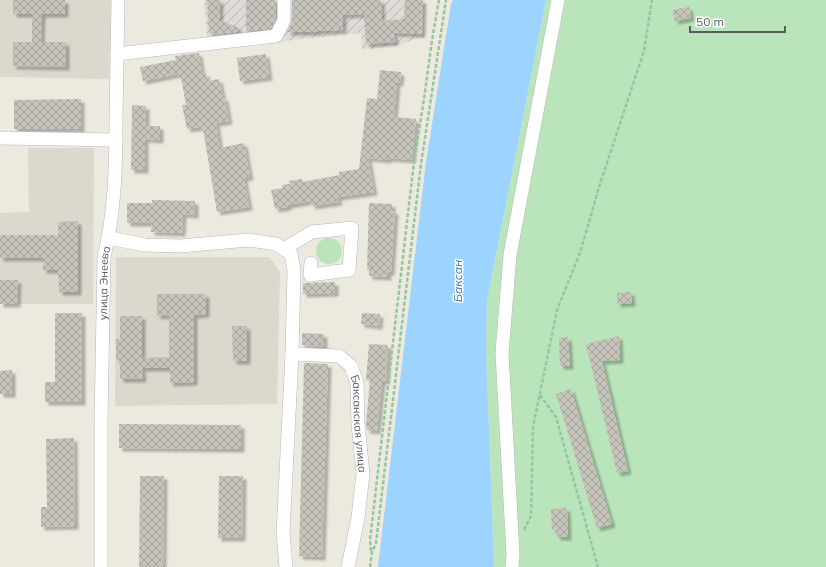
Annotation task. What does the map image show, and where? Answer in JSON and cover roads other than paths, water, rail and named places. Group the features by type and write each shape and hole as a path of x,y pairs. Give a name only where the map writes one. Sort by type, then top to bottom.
{"street":[{"name":"улица Энеева","path":"101,567 101,422 104,257 109,238 114,191 118,0"},
{"path":"117,54 276,36 284,20 284,0"},
{"path":"512,567 513,554 502,353 510,254 558,0"},
{"path":"0,138 116,140"},
{"path":"284,249 312,232 352,228 350,270 310,275 311,263"},
{"path":"109,238 145,245 180,246 249,240 276,244 291,254 294,270 284,533 286,567"},
{"name":"Баксанская улица","path":"292,354 338,356 351,366 357,383 358,424 362,450 363,474 358,518 348,567"}],"water":[{"name":"Баксан","path":"453,0 546,0 487,301 486,347 494,567 378,567 426,162 451,4"}]}
